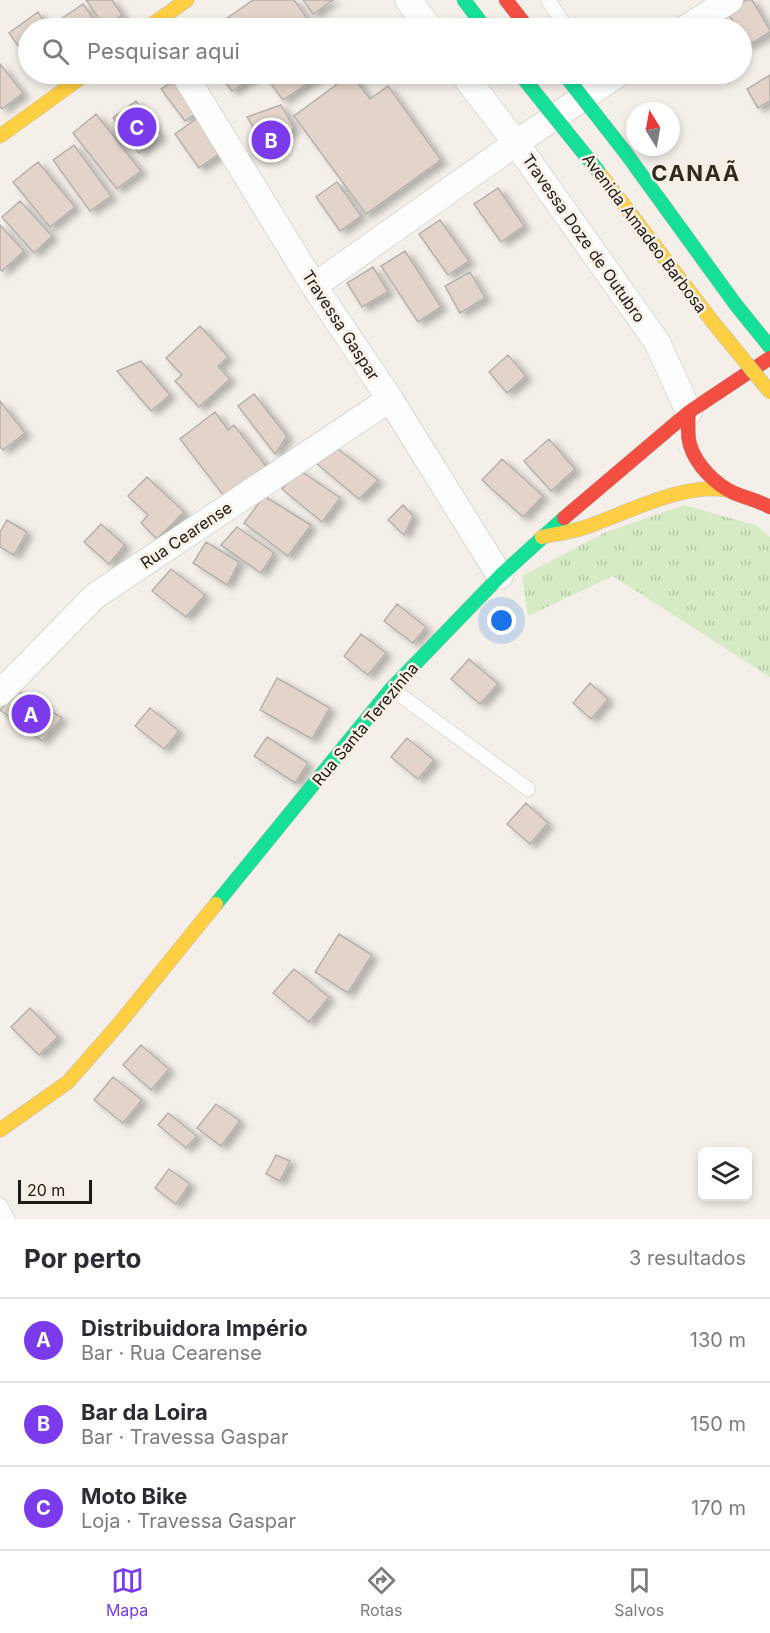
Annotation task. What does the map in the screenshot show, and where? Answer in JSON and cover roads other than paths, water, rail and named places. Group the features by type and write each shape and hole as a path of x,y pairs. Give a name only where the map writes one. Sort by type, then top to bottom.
{"street":[{"path":"163,18 186,0"},
{"path":"408,0 422,18"},
{"path":"464,0 478,18"},
{"path":"506,0 520,18"},
{"path":"702,18 730,0"},
{"path":"0,136 72,84"},
{"name":"Travessa Gaspar","path":"190,84 314,286 390,399 500,576"},
{"name":"Travessa Doze de Outubro","path":"471,84 516,143 657,342 689,412"},
{"name":"Avenida Amadeo Barbosa","path":"528,84 770,392"},
{"name":"Avenida Amadeo Barbosa","path":"572,84 770,347"},
{"path":"314,286 596,84"},
{"name":"Rua Santa Terezinha","path":"0,1130 68,1082 126,1016 391,689 500,576 542,537 689,412 770,357"},
{"name":"Rua Cearense","path":"0,693 95,596 390,399"},
{"path":"689,412 687,430 690,447 711,476 727,490"},
{"path":"542,537 579,529 639,506 702,489 722,488 770,507"}],"lane":[{"path":"548,0 560,18"},
{"path":"391,689 528,789"},
{"path":"0,1205 8,1219"}],"place":[{"name":"Moto Bike","path":"137,127"},
{"name":"Bar da Loira","path":"271,140"},
{"name":"Distribuidora Império","path":"31,714"}],"district":[{"name":"CANAÃ","path":"696,173"}]}
